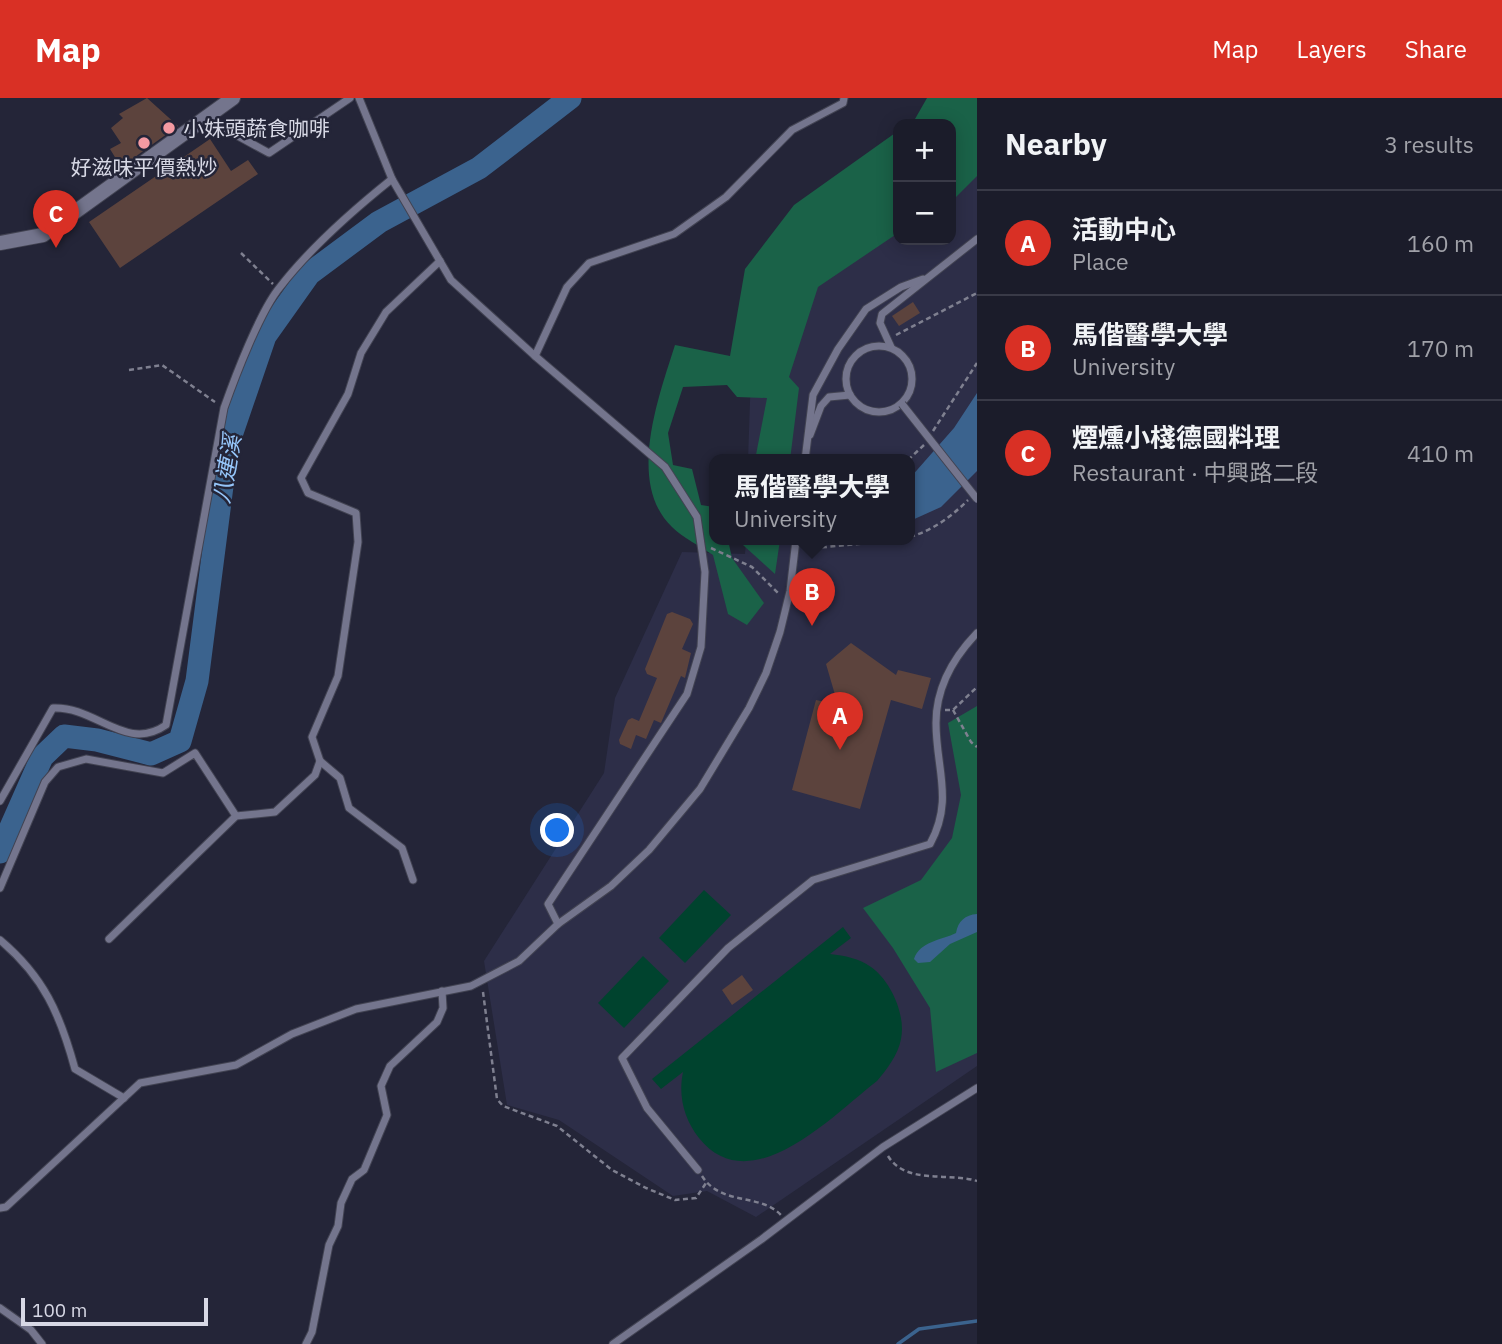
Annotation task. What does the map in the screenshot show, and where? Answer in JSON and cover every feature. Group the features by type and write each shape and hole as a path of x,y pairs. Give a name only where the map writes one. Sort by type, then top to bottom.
{"street":[{"path":"0,243 43,235 233,98"}],"lane":[{"path":"204,118 270,153 349,98"},
{"path":"359,98 392,179 452,280 535,356 665,467 697,517 705,572 701,648 687,694 548,904 558,924"},
{"path":"535,356 567,287 589,263 674,234 726,197 793,130 843,103 844,98"},
{"path":"0,801 53,708 72,707 133,736 153,734 166,725 224,408 235,375 278,288 361,204 392,179"},
{"path":"892,347 879,345 853,357 847,370 850,395 867,412 891,411 902,404 908,394 910,367 904,355 886,340 880,323 882,314 977,239"},
{"path":"413,880 402,848 349,808 340,778 320,761 312,737 338,676 358,541 356,513 308,493 302,478 348,394 361,353 386,312 440,261"},
{"path":"806,454 813,395 838,349 866,309 901,287 923,279"},
{"path":"838,349 853,357"},
{"path":"807,442 821,406 829,397 850,395"},
{"path":"902,404 977,499"},
{"path":"0,1208 16,1198 140,1083 236,1065 292,1034 356,1009 481,981 519,961 558,924 611,886 649,850 700,789 728,746 766,673 787,602 795,545"},
{"path":"698,1170 648,1108 622,1058 728,948 813,880 930,844 940,825 944,796 936,721 945,678 957,655 977,633"},
{"path":"0,888 45,782 58,767 69,762 86,759 163,773 195,753 236,816"},
{"path":"109,939 236,816 275,812 315,775 320,761"},
{"path":"0,940 27,963 52,1002 62,1023 75,1069 124,1098"},
{"path":"306,1344 312,1332 329,1245 338,1226 341,1203 352,1180 364,1170 387,1115 381,1086 390,1066 437,1022 443,1008 442,991"},
{"path":"613,1344 787,1221 883,1147 977,1088"},
{"path":"0,1308 31,1330 42,1344"}],"path":[{"path":"241,253 278,288"},
{"path":"886,340 977,293"},
{"path":"933,431 977,363"},
{"path":"129,370 162,365 224,408"},
{"path":"914,454 926,443"},
{"path":"915,536 927,532 953,515 977,491"},
{"path":"700,540 715,551 752,567 787,602"},
{"path":"794,550 847,545"},
{"path":"938,711 953,710 977,687"},
{"path":"953,710 971,742 977,747"},
{"path":"481,981 497,1099 503,1106 557,1126 611,1170 675,1200 696,1198 706,1183"},
{"path":"883,1147 895,1167 911,1174 963,1176 977,1181"},
{"path":"698,1170 706,1183 731,1199 764,1204 776,1210 787,1221"}],"shaded area":[{"path":"977,98 977,1066 756,1217 707,1191 673,1196 559,1120 507,1105 484,961 604,773 615,698 682,552 745,554 746,545 915,545 915,454 748,454 751,373 893,182 893,245 956,245 956,119"},
{"path":"977,393 977,471 941,507 915,519 915,472 954,428"},
{"path":"977,914 977,932 950,944 930,962 918,963 914,959 921,948 956,933 963,919"}],"green space":[{"path":"927,98 977,98 977,176 956,197 956,119 915,119"},
{"path":"893,135 893,236 818,287 789,377 799,388 791,454 756,454 767,398 737,397 727,385 683,387 668,433 673,465 692,469 701,505 709,506 709,545 729,545 732,558 764,603 747,625 728,614 713,555 676,531 658,509 651,487 649,464 655,413 675,345 730,356 745,269 794,205"},
{"path":"743,545 779,545 775,574"},
{"path":"977,706 977,1053 936,1072 930,1008 893,948 863,908 921,880 952,838 961,795 948,723"},
{"path":"704,890 731,915 685,963 659,938"},
{"path":"843,927 851,938 830,954 866,964 878,973 891,990 899,1009 902,1030 895,1056 877,1081 815,1131 791,1146 767,1157 743,1161 720,1156 699,1138 689,1123 682,1098 683,1072 661,1089 652,1079"},
{"path":"643,956 669,981 624,1028 598,1003"}],"building":[{"path":"147,98 178,126 121,167 110,149 121,143 111,128 123,118 119,114"},
{"path":"210,139 231,171 248,160 258,174 120,268 89,222"},
{"path":"913,302 920,313 899,326 892,316"},
{"path":"672,612 690,619 693,624 682,649 691,653 685,678 681,676 661,723 654,720 646,739 636,735 631,749 620,744 619,740 628,720 632,718 639,721 657,678 647,674 645,669 667,614"},
{"path":"851,643 896,675 898,670 931,678 922,709 891,700 860,809 792,790 816,700 838,705 826,664"},
{"path":"742,975 753,990 732,1005 722,990"}],"waterway":[{"name":"八連溪","path":"0,852 42,757 64,736 97,740 151,754 180,741 197,681 227,447 265,336 309,274 379,222 479,168 570,98"},
{"path":"898,1344 919,1329 977,1321"}],"place":[{"name":"小妹頭蔬食咖啡","path":"169,128"},
{"name":"好滋味平價熱炒","path":"144,143"},
{"name":"煙燻小棧德國料理","path":"56,248"},
{"name":"馬偕醫學大學","path":"812,626"},
{"name":"活動中心","path":"840,750"}]}
